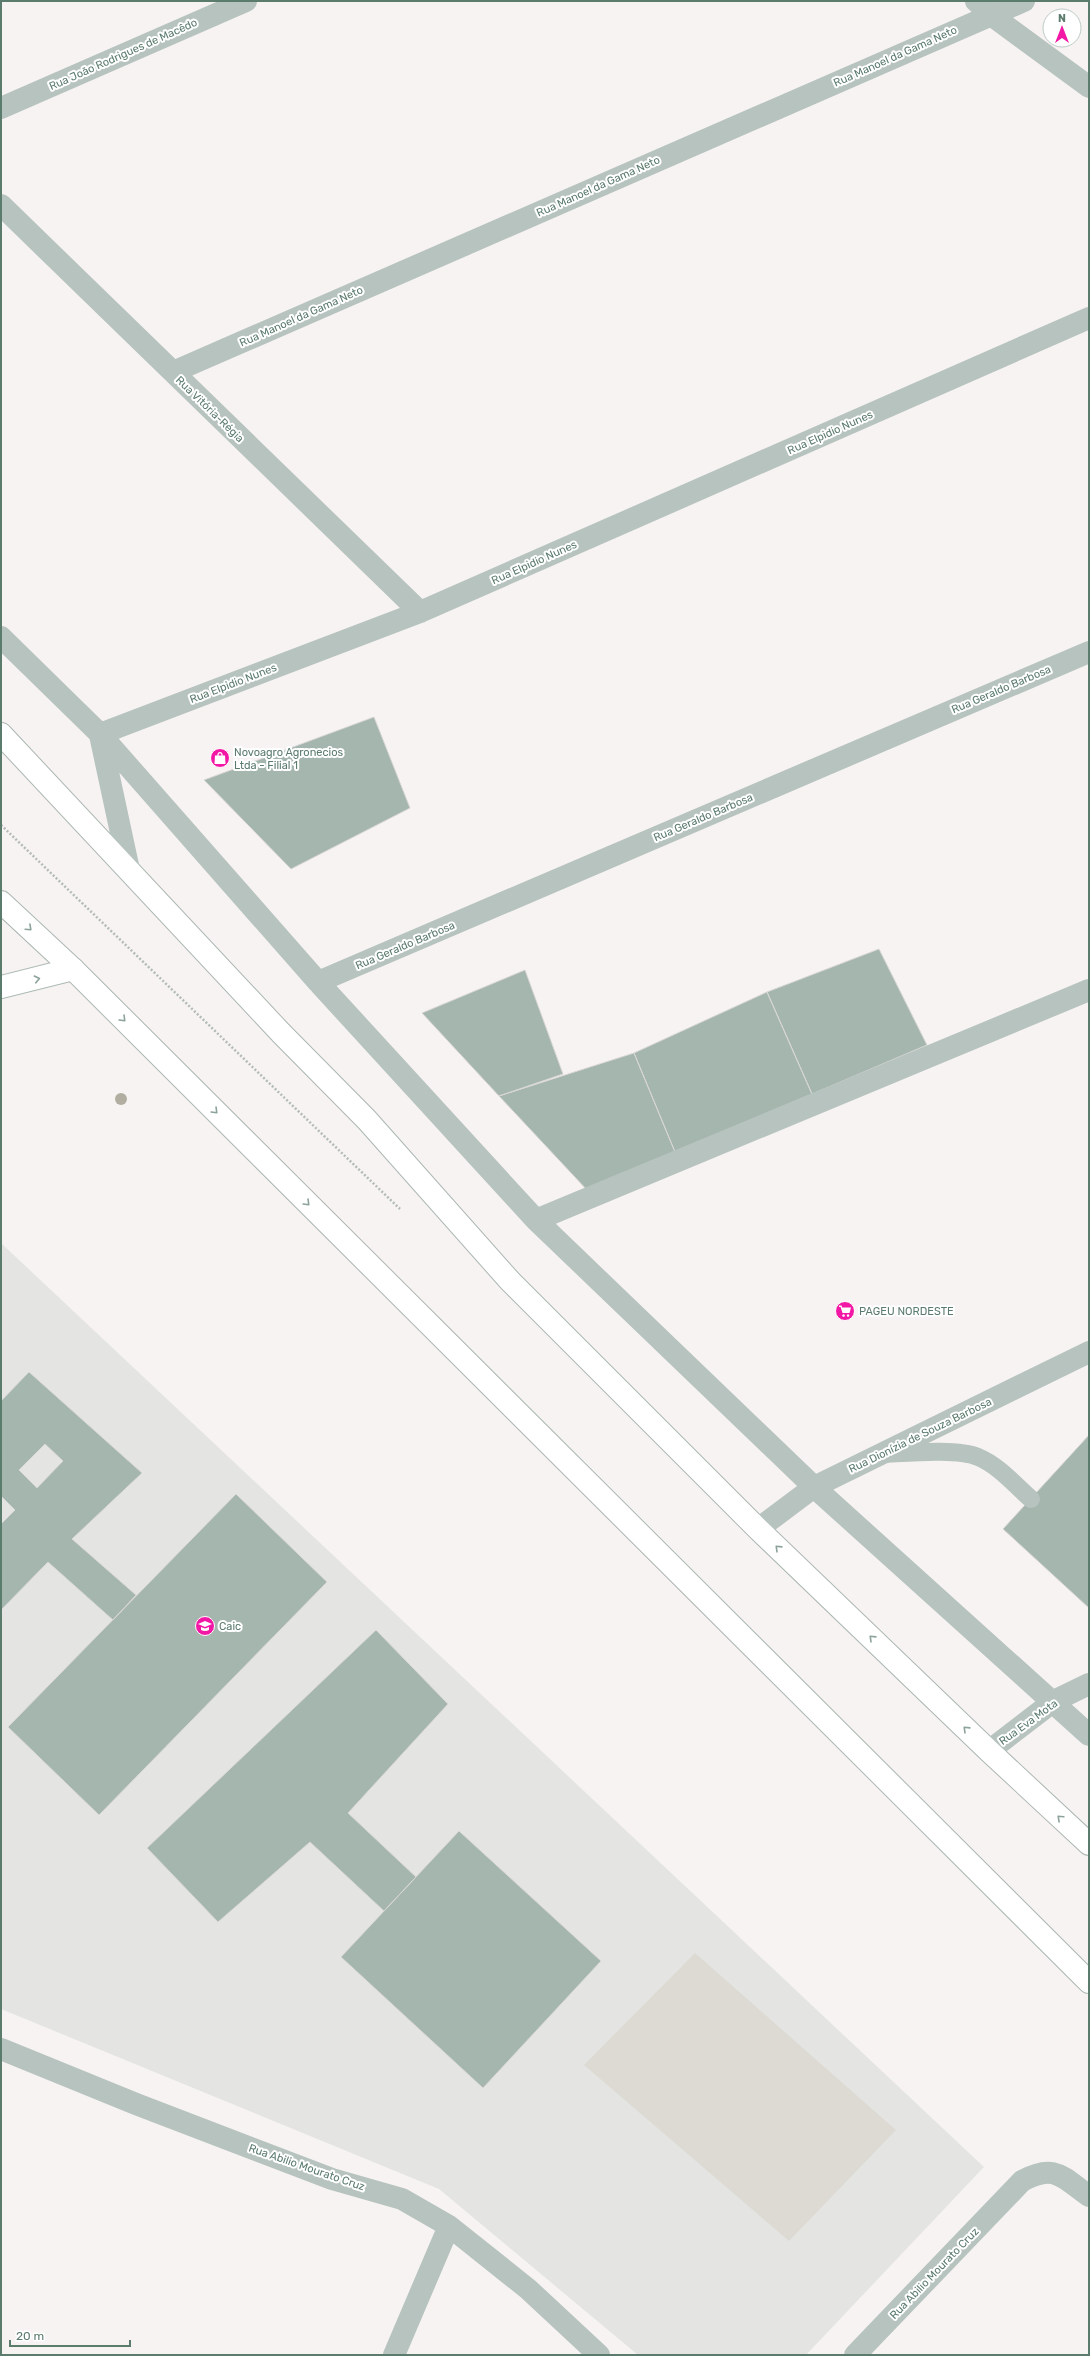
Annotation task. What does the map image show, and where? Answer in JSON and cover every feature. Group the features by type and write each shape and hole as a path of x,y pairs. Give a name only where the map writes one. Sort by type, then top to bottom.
{"main road":[{"path":"1,734 281,1033 367,1120 510,1281 758,1529 989,1751 1089,1844"},
{"path":"1,902 73,969 1089,1982"},
{"path":"1,987 73,969"}],"street":[{"name":"Rua João Rodrigues de Macêdo","path":"1,108 246,1"},
{"name":"Rua Manoel da Gama Neto","path":"173,372 984,8 1024,1"},
{"path":"984,8 1089,87"},
{"name":"Rua Vitória-Régia","path":"1,205 420,612"},
{"name":"Rua Elpidio Nunes","path":"100,734 420,612 1089,318"},
{"path":"1,637 100,734 318,982 536,1220 814,1487 1054,1701 1089,1735"},
{"name":"Rua Geraldo Barbosa","path":"318,982 1089,652"},
{"path":"100,734 129,870"},
{"path":"536,1220 1089,990"},
{"name":"Rua Dionízia de Souza Barbosa","path":"758,1529 814,1487 1089,1352"},
{"name":"Rua Eva Mota","path":"989,1751 1054,1701 1089,1684"},
{"name":"Rua Abilio Mourato Cruz","path":"1,2049 136,2104 325,2176 402,2199 449,2226 528,2290 599,2355"},
{"name":"Rua Abilio Mourato Cruz","path":"855,2355 1022,2181 1047,2171 1059,2175 1089,2196"},
{"path":"394,2355 449,2226"}],"lane":[{"path":"880,1454 940,1452 978,1456 1003,1474 1031,1499"}],"shaded area":[{"name":"Caic","path":"1,1243 984,2167 806,2355 638,2355 439,2189 1,2009"},
{"path":"695,1953 896,2130 789,2241 584,2065"}],"building":[{"path":"374,717 410,808 291,869 204,780"},
{"path":"879,949 927,1045 812,1094 767,992"},
{"path":"525,970 563,1074 499,1096 422,1013"},
{"path":"767,992 812,1094 675,1152 634,1053"},
{"path":"634,1053 675,1152 587,1190 499,1096"},
{"path":"29,1372 142,1473 72,1539 136,1595 113,1620 48,1562 1,1610 1,1524 15,1510 1,1496 1,1401","holes":["45,1444 63,1461 37,1488 19,1470"]},
{"path":"1089,1435 1089,1608 1003,1529"},
{"path":"236,1494 327,1582 99,1815 8,1727"},
{"path":"376,1630 448,1704 348,1813 416,1877 384,1911 310,1842 218,1922 147,1848"},
{"path":"459,1831 601,1961 483,2088 341,1957"}],"place":[{"name":"Novoagro Agronecios Ltda - Filial 1","path":"220,758"},
{"name":"PAGEU NORDESTE","path":"845,1311"},
{"name":"Caic","path":"205,1626"}]}
